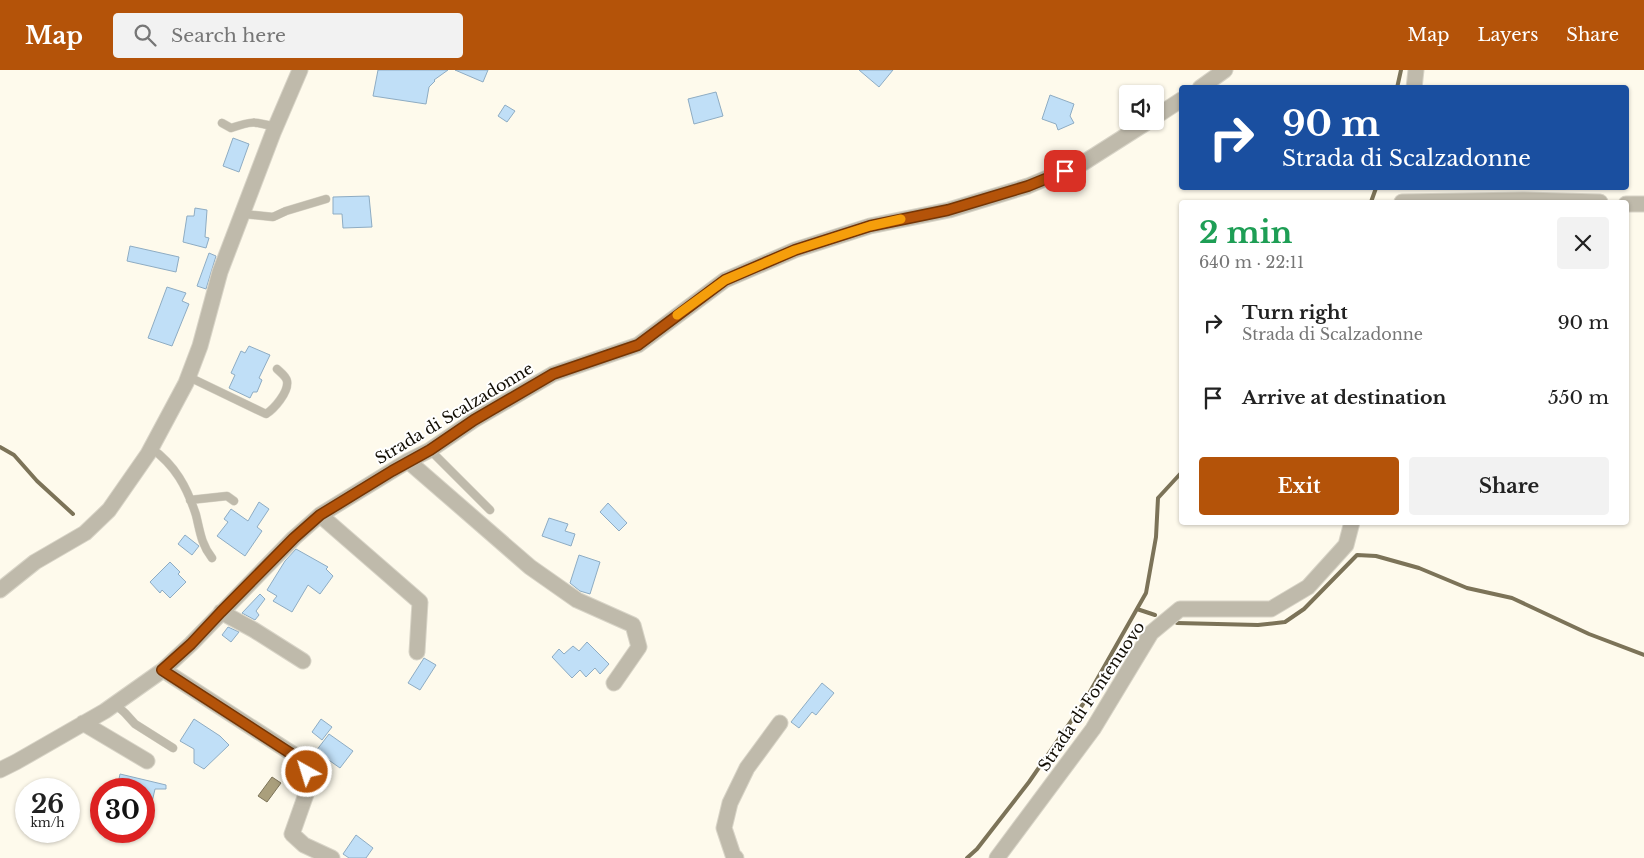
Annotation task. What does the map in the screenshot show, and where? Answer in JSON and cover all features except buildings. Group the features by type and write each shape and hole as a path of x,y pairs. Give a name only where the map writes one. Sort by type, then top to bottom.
{"street":[{"path":"0,590 35,562 85,533 109,510 151,448 188,377 200,346 220,272 300,70"},
{"path":"1204,85 1225,70"},
{"path":"1414,85 1416,70"},
{"path":"1164,111 1179,101"},
{"name":"Strada di Scalzadonne","path":"0,770 115,704 162,670 191,644 294,538 320,515 408,461 430,450 474,420 553,374 638,345 725,280 795,250 870,226 948,210 1028,186 1083,163 1135,130"},
{"path":"1403,197 1523,200"},
{"path":"1629,204 1644,204"},
{"path":"408,461 530,567 577,600 633,624 639,647 614,683"},
{"path":"320,515 420,602 417,652"},
{"name":"Strada di Fontenuovo","path":"997,858 1093,729 1151,633 1180,609 1271,609 1308,588 1346,545 1351,525"},
{"path":"221,612 303,661"},
{"path":"162,670 304,762 310,783 292,834 304,845 332,858"},
{"path":"84,723 147,761"},
{"path":"736,858 733,855 724,828 730,803 747,768 780,723"}],"lane":[{"path":"222,123 231,128 240,123 255,121 276,127"},
{"path":"242,214 273,218 286,211 326,199"},
{"path":"188,377 266,414 285,392 286,378 277,369"},
{"path":"151,448 169,462 182,479 204,548 212,558"},
{"path":"430,450 490,510"},
{"path":"190,500 226,496 234,501"},
{"path":"115,704 135,724 174,748"}],"shaded area":[{"path":"272,777 281,783 267,802 258,796"}],"waterway":[{"path":"1398,85 1401,70"},
{"path":"1372,200 1375,190"},
{"path":"0,447 14,455 37,481 73,514"},
{"path":"967,858 977,849 1029,782 1083,704 1146,593 1156,537 1158,498 1179,475"},
{"path":"1177,623 1258,625 1285,622 1304,609 1357,555 1376,556 1419,568 1467,588 1512,598 1589,634 1644,655"},
{"path":"1137,609 1155,615"}],"slow traffic":[{"path":"677,315 725,280 795,250 870,226 901,219"}],"route":[{"path":"307,772 304,762 162,670 191,644 294,538 320,515 408,461 430,450 474,420 553,374 638,345 725,280 795,250 870,226 948,210 1028,186 1065,171"}]}
